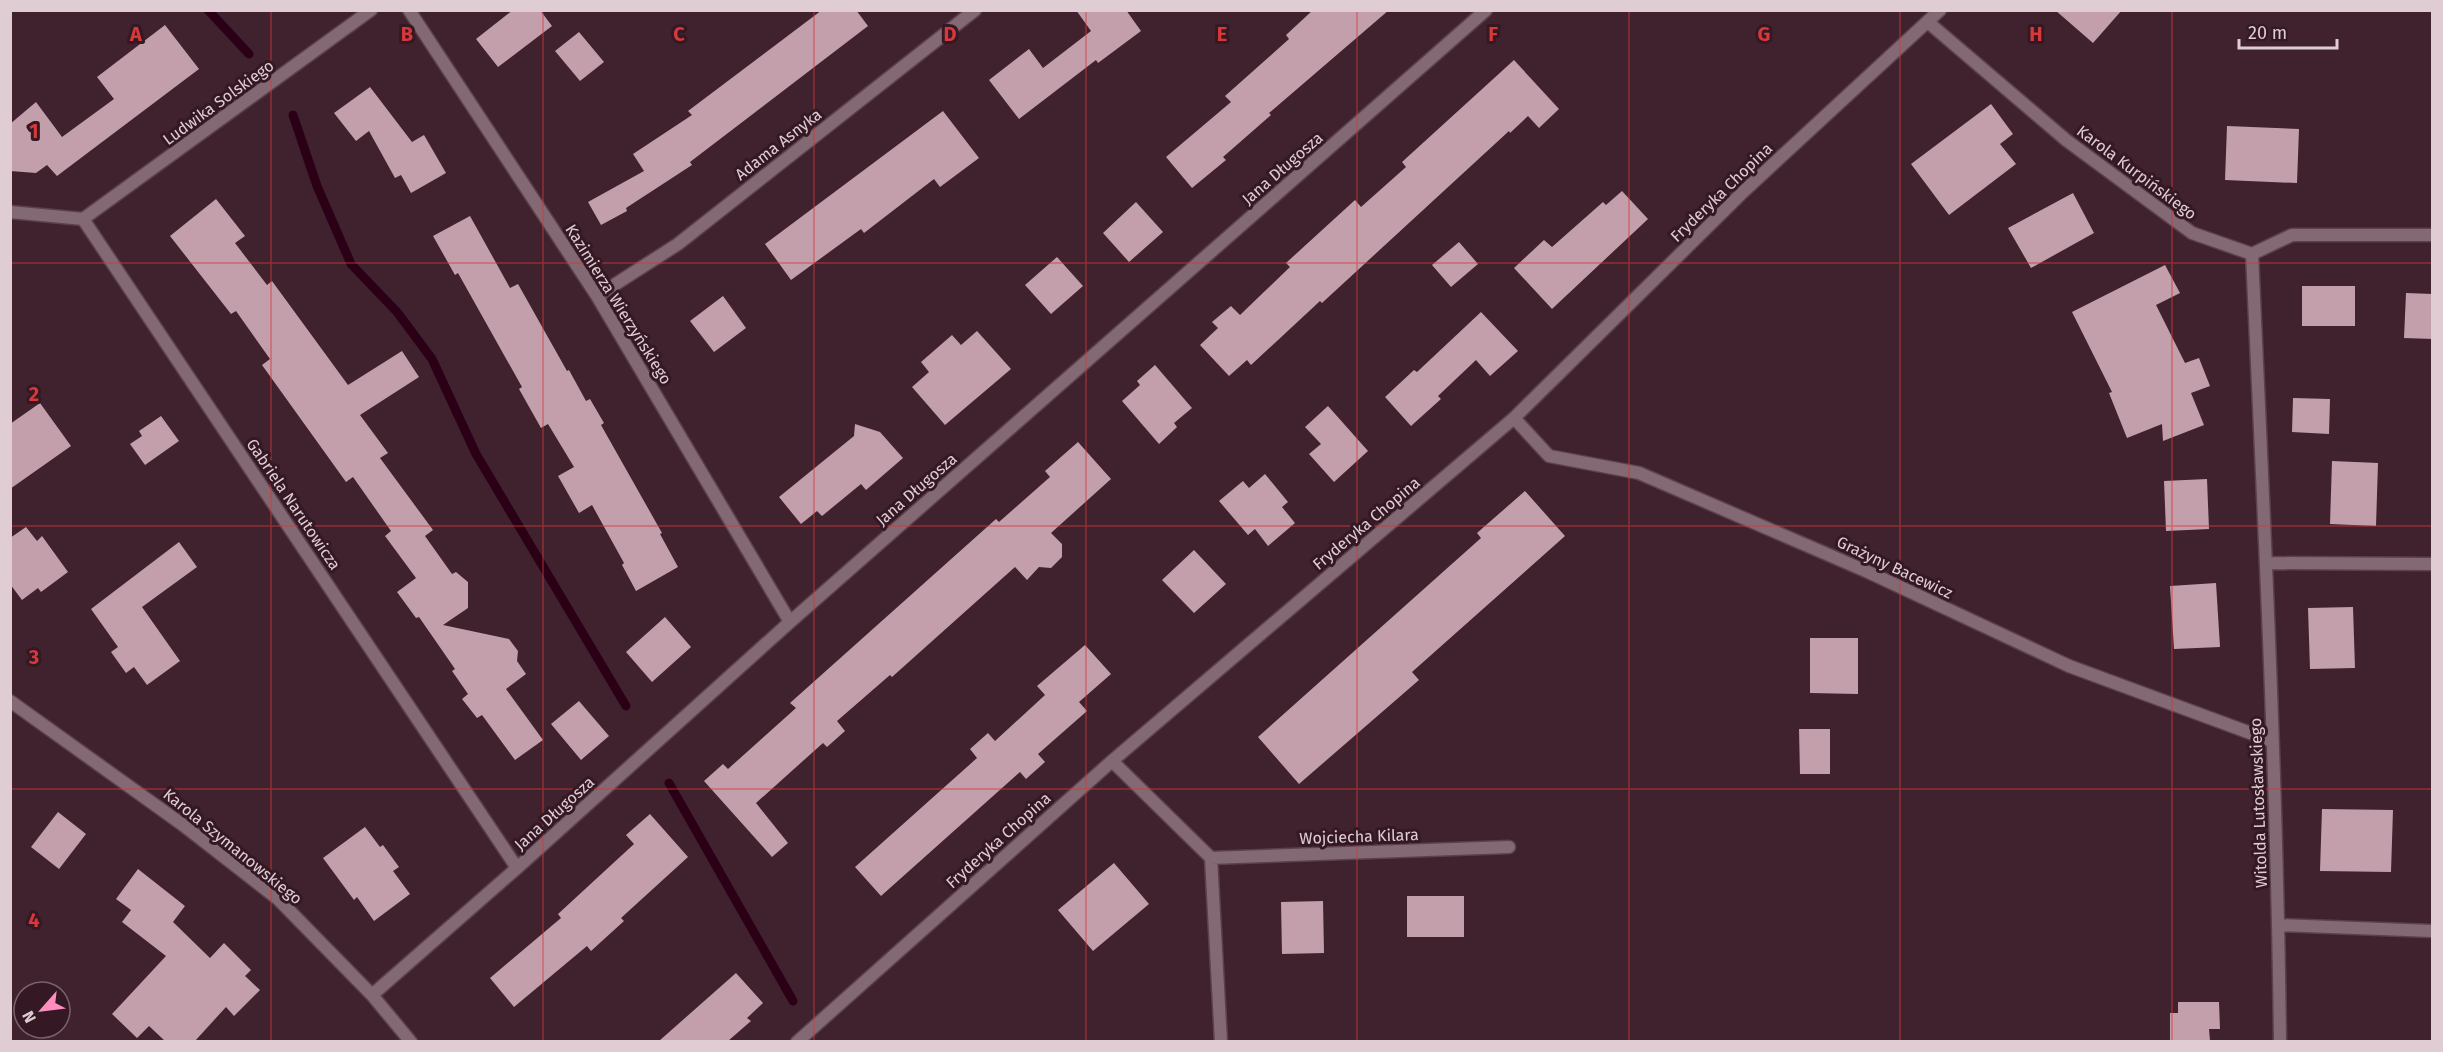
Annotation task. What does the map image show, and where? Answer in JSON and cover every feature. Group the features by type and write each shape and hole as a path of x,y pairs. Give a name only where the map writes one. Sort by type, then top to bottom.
{"street":[{"name":"Ludwika Solskiego","path":"83,219 371,10"},
{"name":"Kazimierza Wierzyńskiego","path":"409,10 597,296 790,622"},
{"name":"Adama Asnyka","path":"597,296 678,244 975,10"},
{"name":"Jana Długosza","path":"372,995 790,622 1486,10"},
{"name":"Fryderyka Chopina","path":"797,1041 1112,761 1514,418 1744,191 1929,23 1940,10"},
{"name":"Karola Kurpińskiego","path":"1929,23 2066,140 2192,233 2252,254"},
{"path":"10,212 83,219"},
{"name":"Gabriela Narutowicza","path":"83,219 517,868"},
{"path":"2252,254 2292,234 2433,235"},
{"name":"Witolda Lutosławskiego","path":"2252,254 2266,563 2280,1041"},
{"name":"Grażyny Bacewicz","path":"1514,418 1549,456 1640,473 1866,571 2069,666 2272,741"},
{"path":"2266,563 2433,564"},
{"name":"Karola Szymanowskiego","path":"10,701 183,825 278,899 372,995 411,1041"},
{"path":"1112,761 1210,858 1221,1041"},
{"name":"Wojciecha Kilara","path":"1210,858 1509,847"},
{"path":"2278,925 2433,931"}],"building":[{"path":"513,10 540,10 552,26 498,67 476,39"},
{"path":"822,10 856,10 868,26 690,162 692,165 626,208 627,211 601,225 588,202 644,171 633,154 692,115 688,111"},
{"path":"1076,10 1126,10 1141,31 1098,63 1096,60 1019,119 989,80 1029,49 1043,68 1091,31"},
{"path":"1313,10 1389,10 1269,113 1271,115 1223,157 1226,160 1192,188 1166,157 1231,102 1225,96 1289,39 1286,35"},
{"path":"2055,10 2122,10 2093,43"},
{"path":"165,25 199,69 57,176 47,165 36,173 10,171 10,124 36,102 62,137 114,99 97,77"},
{"path":"579,32 604,62 580,81 555,51"},
{"path":"1514,60 1559,109 1539,128 1528,116 1510,133 1509,131 1322,303 1320,301 1251,365 1247,360 1229,376 1200,345 1218,328 1212,322 1231,306 1240,315 1290,267 1286,263 1355,200 1361,207 1406,167 1402,162"},
{"path":"370,87 412,142 424,135 446,173 411,193 401,175 395,178 369,131 356,141 334,113"},
{"path":"1991,104 2013,134 2000,144 2016,164 1949,215 1911,164"},
{"path":"943,111 979,158 940,187 934,179 864,233 861,229 791,280 765,244"},
{"path":"2227,126 2299,129 2297,183 2225,180"},
{"path":"1622,191 1648,219 1552,309 1514,268 1544,240 1552,247 1603,202 1606,205"},
{"path":"2073,193 2094,233 2031,268 2008,228"},
{"path":"216,199 245,236 235,243 267,285 272,281 348,385 402,351 419,377 360,415 388,453 380,458 433,530 425,536 452,574 456,572 468,582 468,608 443,625 509,639 518,651 517,661 526,674 506,689 543,740 515,760 482,715 477,718 462,699 468,694 452,671 455,669 419,617 416,618 397,592 416,578 385,536 391,531 353,477 346,482 262,365 270,359 236,311 231,314 170,236"},
{"path":"1136,202 1163,232 1129,262 1103,233"},
{"path":"470,216 510,288 518,284 567,371 569,370 586,401 590,399 604,423 601,425 662,533 660,534 678,567 636,591 622,565 624,563 592,505 579,513 558,476 574,467 548,424 541,428 519,389 522,387 458,273 455,275 433,236"},
{"path":"1459,242 1478,264 1451,287 1432,265"},
{"path":"1057,257 1083,286 1051,314 1025,285"},
{"path":"2165,265 2180,293 2156,305 2185,363 2199,358 2210,386 2191,393 2204,425 2163,441 2162,424 2127,438 2109,393 2112,392 2072,312"},
{"path":"2302,286 2355,286 2355,326 2302,326"},
{"path":"2406,293 2433,294 2433,339 2404,338"},
{"path":"723,296 746,328 714,352 690,321"},
{"path":"1481,312 1518,351 1490,376 1476,360 1438,396 1441,399 1411,426 1385,397 1414,370 1417,372"},
{"path":"977,331 1011,369 945,425 912,387 929,372 921,362 952,335 961,345"},
{"path":"1155,365 1192,408 1174,423 1177,427 1159,444 1122,401 1140,385 1137,381"},
{"path":"2293,398 2330,399 2329,434 2292,432"},
{"path":"40,403 71,446 10,489 10,424"},
{"path":"1328,406 1368,451 1334,482 1309,454 1321,444 1305,427"},
{"path":"161,416 179,441 145,465 130,444 142,436 139,431"},
{"path":"855,424 880,432 903,458 866,490 861,484 822,516 817,511 801,524 779,497 854,436"},
{"path":"1078,442 1111,479 1051,533 1062,544 1062,557 1051,568 1039,567 1027,580 1015,567 892,677 890,675 837,721 845,731 827,747 823,743 756,803 788,843 772,857 704,781 723,764 728,769 796,708 790,703 996,519 999,522 1050,477 1045,471"},
{"path":"2332,461 2378,463 2376,526 2330,524"},
{"path":"1265,474 1288,502 1282,507 1295,523 1268,546 1255,529 1248,535 1219,501 1243,481 1249,488"},
{"path":"2207,479 2209,529 2166,531 2164,481"},
{"path":"1525,491 1565,536 1412,672 1419,680 1299,784 1258,737 1481,538 1477,533"},
{"path":"26,527 37,541 42,536 68,572 41,592 38,588 22,600 10,584 10,538"},
{"path":"179,542 197,567 142,607 180,661 147,685 134,667 126,673 111,652 118,647 91,609"},
{"path":"1194,550 1226,584 1194,613 1162,580"},
{"path":"2216,583 2220,647 2174,649 2170,586"},
{"path":"2353,607 2355,668 2310,669 2308,608"},
{"path":"665,617 691,647 652,682 626,652"},
{"path":"1810,638 1858,638 1858,694 1810,693"},
{"path":"1085,645 1111,674 1079,702 1087,711 1038,754 1045,762 1026,779 1020,772 881,896 855,867 977,758 970,749 988,733 995,741 1045,695 1037,686"},
{"path":"579,701 609,736 581,760 551,724"},
{"path":"1799,729 1830,729 1830,774 1800,774"},
{"path":"2322,809 2393,810 2391,872 2320,871"},
{"path":"58,812 86,834 59,869 31,847"},
{"path":"650,814 688,857 621,918 624,921 591,951 587,946 514,1007 490,978 561,918 558,914 634,844 626,835"},
{"path":"365,827 380,847 383,845 399,867 393,871 410,894 374,921 357,897 354,900 323,858"},
{"path":"1114,863 1149,904 1093,951 1058,910"},
{"path":"138,869 185,906 173,922 210,958 224,943 251,970 245,976 260,990 234,1016 226,1007 195,1041 165,1041 149,1026 137,1038 112,1014 166,956 122,922 131,910 116,899"},
{"path":"1407,896 1464,896 1464,937 1407,937"},
{"path":"1323,901 1324,953 1282,954 1281,902"},
{"path":"736,973 763,1003 747,1018 751,1021 728,1041 659,1041"},
{"path":"2178,1002 2219,1002 2220,1029 2209,1029 2210,1041 2170,1041 2170,1013 2178,1013"}],"waterway":[{"path":"208,10 249,54"},
{"path":"293,115 317,186 351,264 397,312 432,359 476,454 626,706"},
{"path":"669,783 793,1001"}]}
